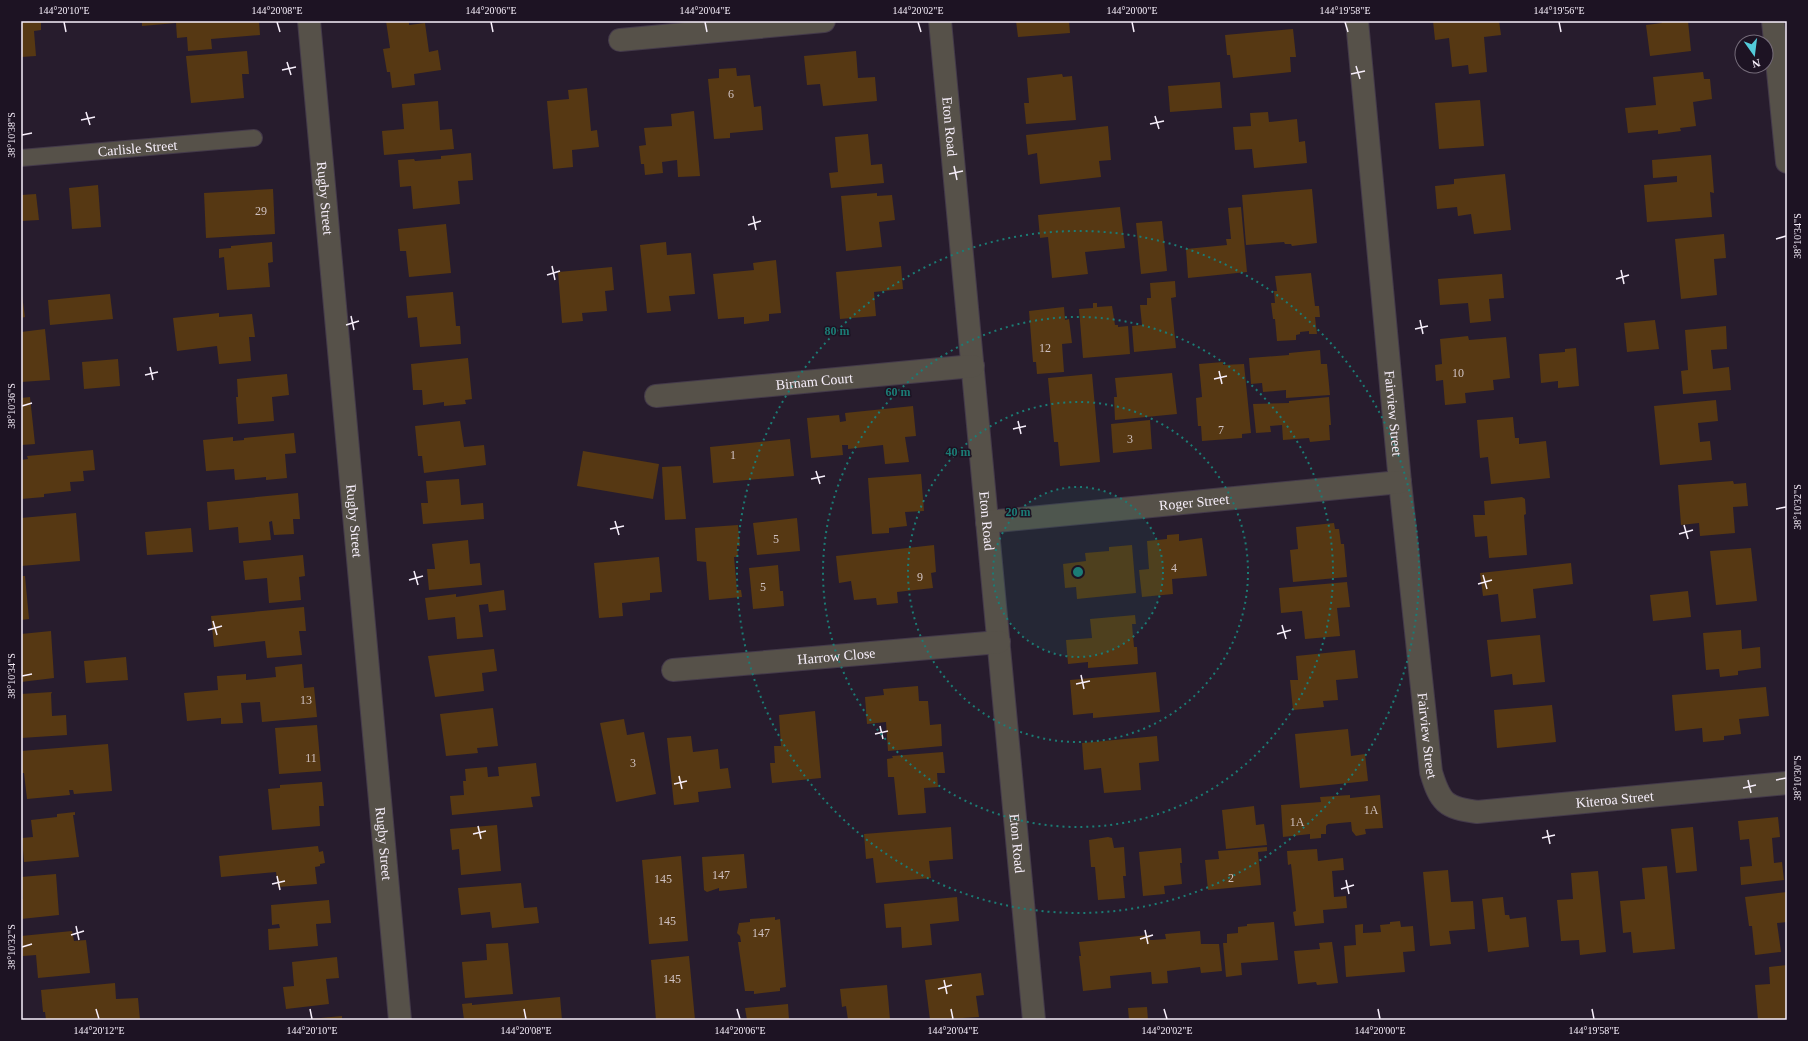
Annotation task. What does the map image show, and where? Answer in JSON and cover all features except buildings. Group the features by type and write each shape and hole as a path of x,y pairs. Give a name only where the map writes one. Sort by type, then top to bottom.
{"street":[{"name":"Rugby Street","path":"309,21 400,1020"},
{"path":"620,40 824,21"},
{"name":"Eton Road","path":"940,21 1034,1020"},
{"name":"Fairview Street","path":"1357,21 1400,482 1431,772 1436,790 1444,802"},
{"path":"1773,21 1787,162"},
{"name":"Birnam Court","path":"656,396 973,366"},
{"name":"Roger Street","path":"987,522 1400,482"},
{"name":"Harrow Close","path":"673,670 999,642"},
{"name":"Kiteroa Street","path":"1444,802 1460,810 1477,812 1787,783"}],"lane":[{"name":"Carlisle Street","path":"21,158 254,138"}]}
